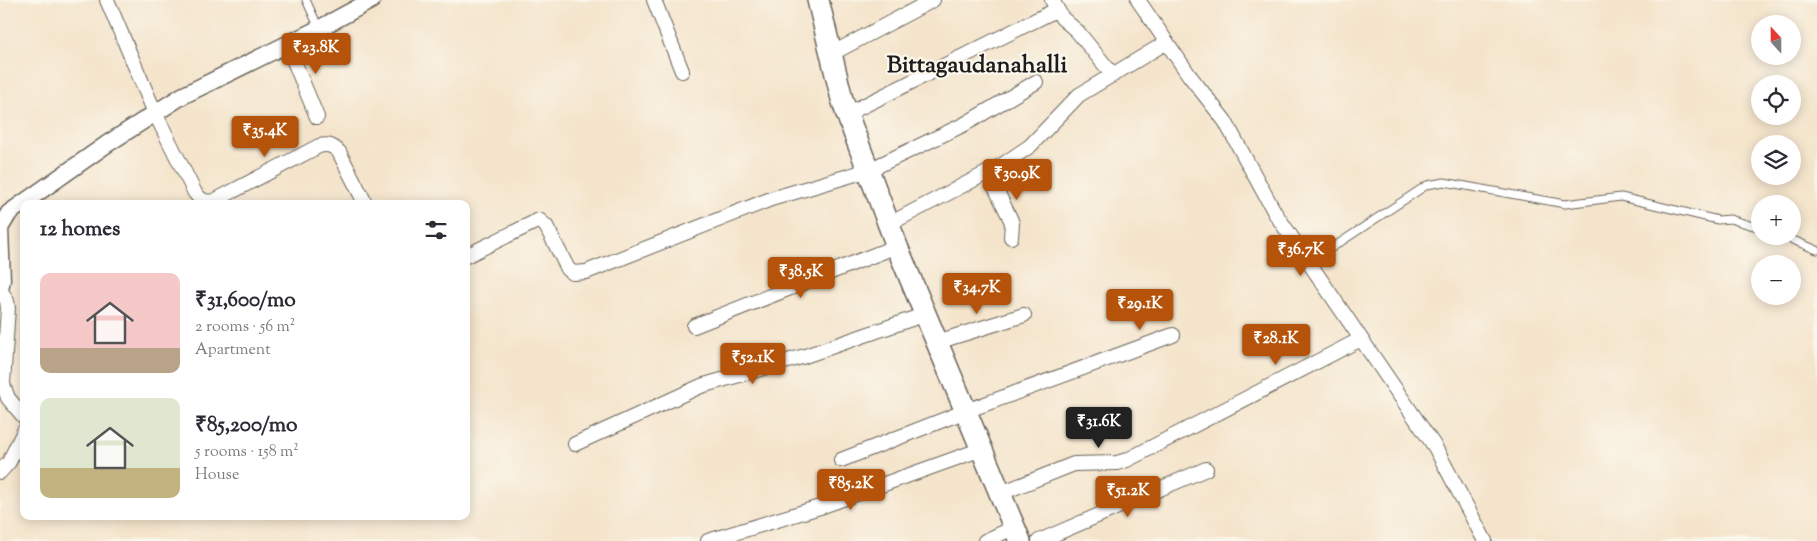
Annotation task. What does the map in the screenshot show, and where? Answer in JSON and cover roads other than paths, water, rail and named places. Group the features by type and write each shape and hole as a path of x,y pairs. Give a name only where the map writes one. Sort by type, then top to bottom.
{"main road":[{"path":"818,0 847,114 897,246 1018,534"}],"street":[{"path":"107,0 155,113 201,200"},
{"path":"27,200 107,144 182,96 371,0"},
{"path":"654,0 682,72"},
{"path":"831,54 933,0"},
{"path":"1138,0 1191,78 1225,120 1275,213 1435,447 1485,541"},
{"path":"847,114 1054,5 1113,75"},
{"path":"889,224 988,172 1030,146 1079,95 1167,42"},
{"path":"287,44 317,117"},
{"path":"470,254 539,220 546,226 568,269 573,273 579,274 771,199 869,170 965,124 1036,82"},
{"path":"216,200 319,146 327,144 334,146 339,152 363,200"},
{"path":"988,172 1012,223 1011,237"},
{"path":"20,205 2,220 0,228 0,289 7,301 8,308 3,384 5,392 20,412"},
{"path":"694,326 897,246"},
{"path":"575,444 701,386 805,356 926,314"},
{"path":"937,342 1024,315"},
{"path":"841,460 966,411 1172,335"},
{"path":"1000,493 1074,464 1117,463 1128,460 1361,339"},
{"path":"0,472 9,462 20,439"},
{"path":"708,541 823,506 982,450"},
{"path":"1039,541 1206,469"},
{"path":"985,541 1018,534"}],"lane":[{"path":"306,0 319,28"},
{"path":"1309,263 1426,186 1444,182 1565,204 1621,197 1718,220 1730,219 1751,225"},
{"path":"1801,243 1817,250"}],"district":[{"name":"Bittagaudanahalli","path":"977,66"}]}
